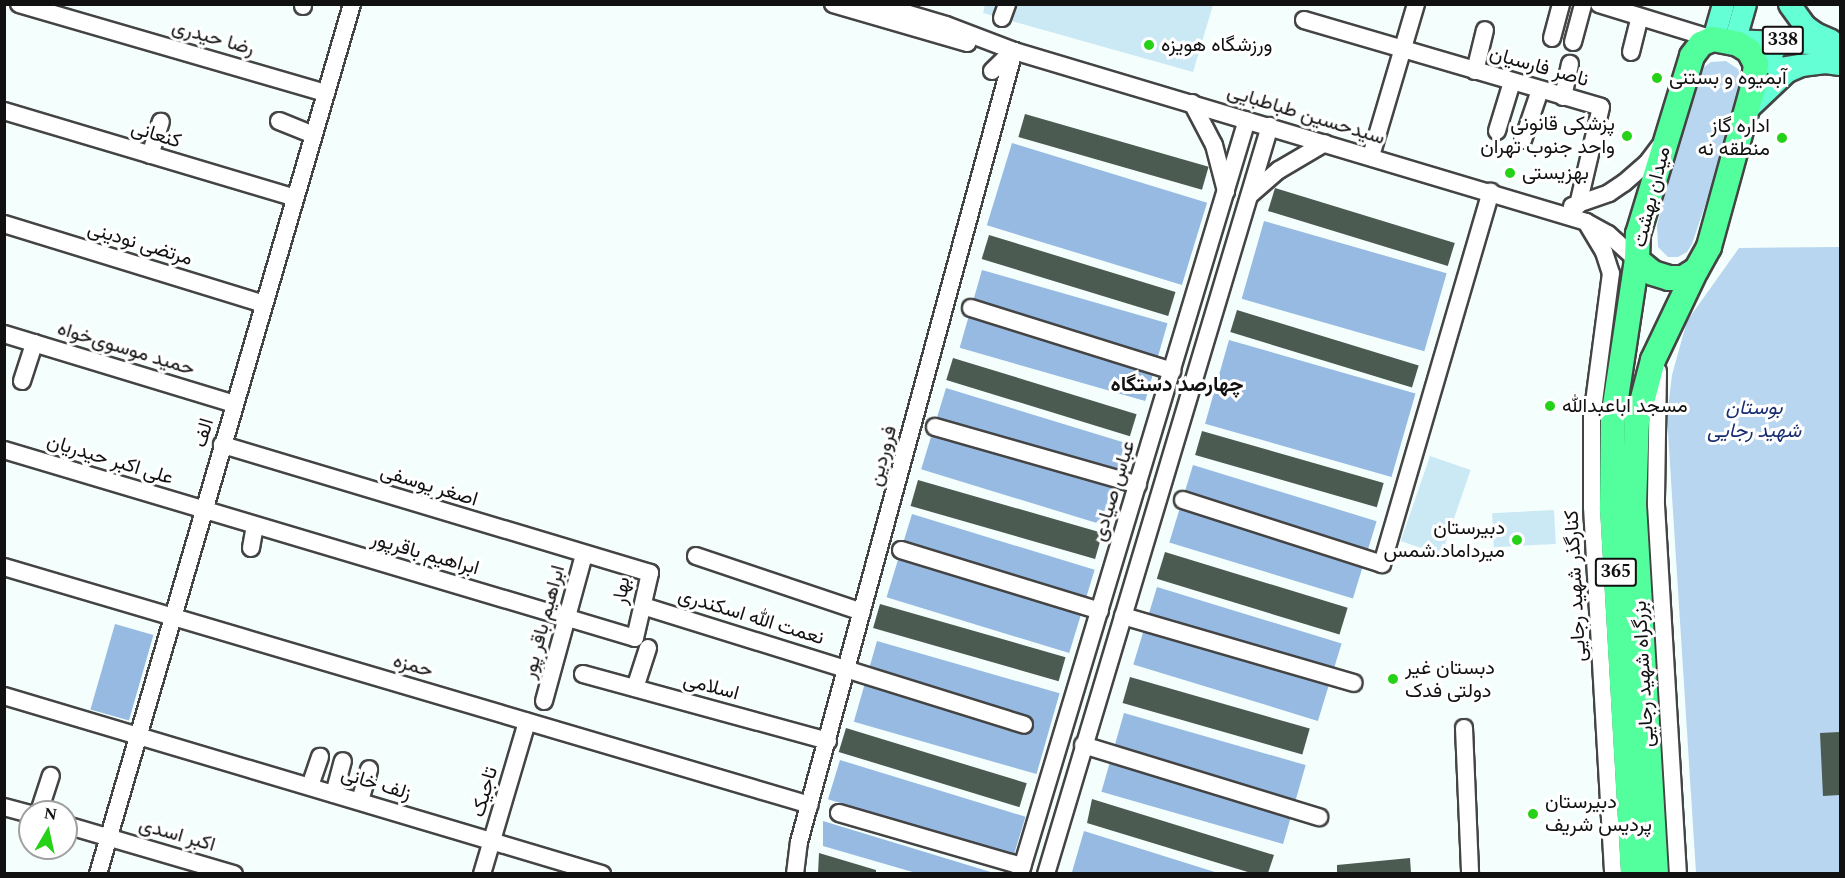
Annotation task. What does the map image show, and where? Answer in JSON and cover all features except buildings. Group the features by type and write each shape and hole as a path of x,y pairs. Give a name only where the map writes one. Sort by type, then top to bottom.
{"highway":[{"name":"365","path":"1696,270 1709,247 1715,228 1749,107 1756,69 1755,59 1749,51 1727,40"},
{"name":"میدان بهشت","path":"1696,270 1683,278 1669,278 1653,273 1637,260 1638,234 1692,56 1701,44 1727,40"},
{"name":"بزرگراه شهید رجایی","path":"1633,873 1612,507 1613,418 1637,260"},
{"name":"بزرگراه شهید رجایی","path":"1656,873 1634,465 1637,421 1653,360 1696,270"},
{"path":"1631,308 1640,292 1653,283 1671,288 1671,319"}],"main road":[{"path":"1723,4 1727,40"},
{"path":"1727,40 1745,4"},
{"path":"1790,4 1804,25 1815,33 1840,44"},
{"name":"338","path":"1727,40 1790,40 1840,44"},
{"path":"1790,40 1774,47 1771,55 1772,63 1779,68 1801,65"},
{"name":"338","path":"1749,107 1787,71 1801,65 1825,62 1840,64"}],"street":[{"name":"رضا حیدری","path":"19,4 326,93"},
{"name":"الف","path":"98,873 352,4"},
{"name":"سیدحسین طباطبایی","path":"833,4 1014,51 1587,222 1608,234 1637,260"},
{"name":"سیدحسین طباطبایی","path":"875,4 943,31"},
{"path":"1371,156 1416,4"},
{"path":"1552,38 1561,4"},
{"path":"1573,42 1583,4"},
{"path":"1599,4 1727,40"},
{"path":"1631,52 1640,17"},
{"name":"ناصر فارسیان","path":"1304,20 1601,107 1578,205"},
{"path":"1475,71 1485,30"},
{"path":"992,71 1014,51"},
{"name":"فروردین","path":"795,873 799,842 1014,51"},
{"path":"1563,97 1570,64"},
{"path":"1497,131 1512,82"},
{"path":"1523,140 1540,90"},
{"path":"1192,103 1214,145 1226,192"},
{"name":"کنعانی","path":"4,111 295,198"},
{"name":"عباس صیادی","path":"1021,870 1247,120"},
{"path":"279,121 313,135"},
{"path":"150,155 161,122"},
{"path":"1048,873 1083,745 1270,126"},
{"path":"1544,209 1578,205 1609,193 1647,163 1666,139"},
{"path":"1248,198 1266,180 1325,143"},
{"path":"1183,500 1382,564 1491,192"},
{"name":"کنارگذر شهید رجایی","path":"1587,222 1604,252 1611,273 1592,417 1592,507 1613,873"},
{"name":"مرتضی نودینی","path":"4,224 264,304"},
{"path":"971,308 1172,371"},
{"path":"1671,319 1658,371 1656,505 1678,873"},
{"name":"حمید موسوی‌خواه","path":"4,334 234,404"},
{"path":"22,381 34,343"},
{"path":"935,427 1138,485"},
{"name":"اصغر یوسفی","path":"222,445 624,566"},
{"name":"علی اکبر حیدریان","path":"5,453 203,511"},
{"name":"ابراهیم باقرپور","path":"203,511 567,618 641,643"},
{"path":"251,548 255,526"},
{"path":"902,550 1100,611"},
{"name":"ابراهیم باقر پور","path":"544,701 584,555"},
{"path":"696,556 862,612"},
{"name":"بهار","path":"624,566 650,573 643,606 635,688"},
{"name":"حمزه","path":"4,567 810,805"},
{"name":"نعمت الله اسکندری","path":"643,606 847,668 1024,726"},
{"path":"1123,616 1353,683"},
{"name":"اسلامی","path":"583,674 828,741"},
{"name":"زلف خانی","path":"4,696 602,873"},
{"name":"تاجیک","path":"482,873 527,722"},
{"path":"1464,728 1470,873"},
{"path":"1083,745 1319,817"},
{"path":"310,786 320,757"},
{"path":"334,794 343,761"},
{"path":"360,801 369,769"},
{"path":"43,800 51,776"},
{"path":"839,813 1021,870"},
{"name":"اکبر اسدی","path":"78,828 230,873"}],"green space":[{"path":"1726,61 1738,69 1741,79 1734,119 1692,244 1687,252 1678,257 1668,257 1658,247 1657,225 1685,120 1704,67 1711,62"},
{"name":"بوستان شهید رجایی","path":"1840,247 1840,873 1696,873 1667,417 1672,375 1687,321 1739,248"}],"shaded area":[{"name":"ورزشگاه هویزه","path":"985,4 1213,5 1193,72 983,13"},
{"path":"1012,143 1207,203 1182,285 987,225"},
{"path":"1264,221 1447,273 1424,351 1242,299"},
{"path":"982,270 1168,323 1145,401 960,348"},
{"path":"1229,340 1415,393 1392,477 1205,424"},
{"path":"946,388 1131,444 1106,526 921,469"},
{"path":"1430,456 1471,470 1441,555 1401,541"},
{"path":"1193,465 1377,521 1353,599 1169,542"},
{"path":"1554,510 1556,544 1494,547 1492,513"},
{"path":"912,514 1095,570 1069,653 887,597"},
{"path":"1157,587 1342,643 1318,721 1133,664"},
{"path":"115,624 153,635 129,721 90,710"},
{"path":"877,641 1060,693 1036,774 854,722"},
{"path":"1124,713 1306,765 1283,844 1101,792"},
{"path":"840,760 1026,817 1014,856 828,799"},
{"path":"823,821 994,873 916,873 823,846"},
{"path":"1084,831 1218,873 1072,872"}],"place":[{"name":"ورزشگاه هویزه","path":"1149,45"},
{"name":"آبمیوه و بستنی","path":"1657,78"},
{"name":"پزشکی قانونی واحد جنوب تهران","path":"1627,136"},
{"name":"اداره گاز منطقه نه","path":"1782,138"},
{"name":"بهزیستی","path":"1510,173"},
{"name":"مسجد اباعبدالله","path":"1550,406"},
{"name":"دبیرستان میرداماد.شمس","path":"1517,540"},
{"name":"دبستان غیر دولتی فدک","path":"1393,679"},
{"name":"دبیرستان پردیس شریف","path":"1533,814"}],"district":[{"name":"چهارصد دستگاه","path":"1177,385"}]}
